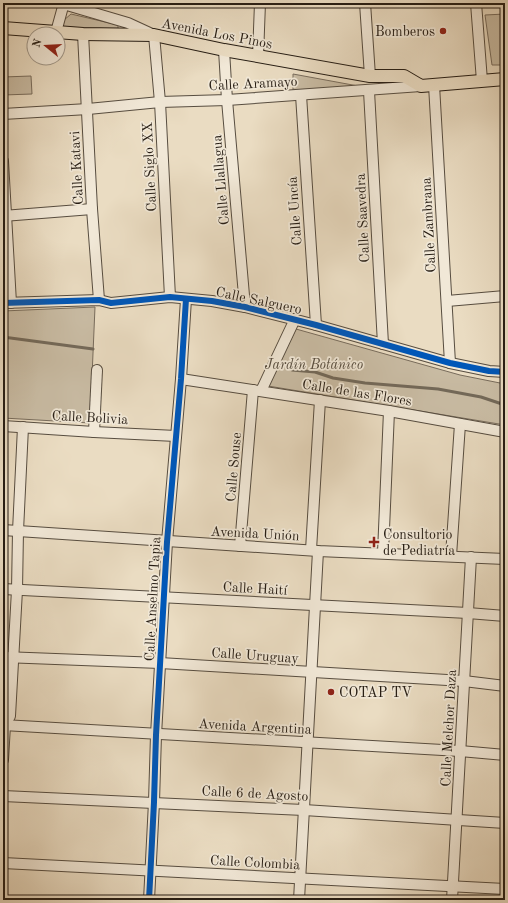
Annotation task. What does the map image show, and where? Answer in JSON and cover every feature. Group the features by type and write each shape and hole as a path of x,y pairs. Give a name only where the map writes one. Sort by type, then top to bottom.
{"main road":[{"name":"Avenida Los Pinos","path":"3,28 26,30"},
{"name":"Avenida Los Pinos","path":"66,33 154,35 224,50 370,76 404,76 421,86"},
{"name":"Calle Aramayo","path":"421,86 505,79"}],"street":[{"path":"57,26 62,3 128,23 154,35"},
{"path":"258,56 260,3"},
{"path":"365,3 370,76"},
{"path":"476,3 482,81"},
{"name":"Calle Katavi","path":"83,34 92,209 99,300"},
{"name":"Calle Siglo XX","path":"154,35 160,102 170,297"},
{"name":"Calle Llallagua","path":"224,50 245,307"},
{"name":"Calle Zambrana","path":"434,85 450,363"},
{"name":"Calle Aramayo","path":"3,114 88,109 160,102 227,100 369,91 421,86"},
{"name":"Calle Saavedra","path":"369,91 383,344"},
{"name":"Calle Uncía","path":"301,95 316,325"},
{"path":"3,162 7,303"},
{"path":"4,216 92,209"},
{"path":"446,301 505,296"},
{"name":"Calle Salguero","path":"7,303 99,300 110,303 170,297 212,301 295,319 450,363 489,371 505,372"},
{"name":"Calle Anselmo Tapia","path":"149,900 156,735 167,542 181,379 186,299"},
{"name":"Calle Souse","path":"240,546 257,391 295,319"},
{"path":"94,432 97,370"},
{"name":"Calle de las Flores","path":"181,379 389,411 505,432"},
{"path":"299,900 316,606 315,550 320,400"},
{"path":"383,553 389,411"},
{"path":"451,556 460,424"},
{"name":"Calle Bolivia","path":"3,426 176,436"},
{"path":"3,760 4,725 10,716 8,658 17,590 23,427"},
{"name":"Avenida Unión","path":"3,530 167,542 505,559"},
{"name":"Calle Melchor Daza","path":"452,900 471,557"},
{"name":"Calle Haití","path":"3,589 505,616"},
{"name":"Calle Uruguay","path":"8,658 160,663 464,682 505,686"},
{"name":"Avenida Argentina","path":"4,725 156,735 460,751 505,755"},
{"name":"Calle 6 de Agosto","path":"3,796 304,810 505,823"},
{"name":"Calle Colombia","path":"3,863 505,889"}],"green space":[{"path":"71,14 118,25 118,29 66,27 63,26 64,20"},
{"path":"505,14 505,65 492,65 485,15"},
{"path":"293,74 369,88 293,90"},
{"path":"31,76 32,94 3,95 3,77"},
{"path":"95,307 90,423 3,418 3,311"},
{"name":"Jardín Botánico","path":"296,329 460,375 505,384 505,425 268,386"}],"waterway":[{"path":"3,337 93,349"},
{"path":"292,370 315,372 333,378 365,383 438,389 481,397 505,405"}],"cycle path":[{"path":"3,303 99,300 111,303 170,297 212,301 245,307 316,325 450,363 489,371 505,372"},
{"path":"149,900 156,735 167,542 181,379 186,299"}],"place":[{"name":"Bomberos","path":"443,31"},
{"name":"Consultorio de Pediatría","path":"374,542"},
{"name":"COTAP TV","path":"331,692"}]}
